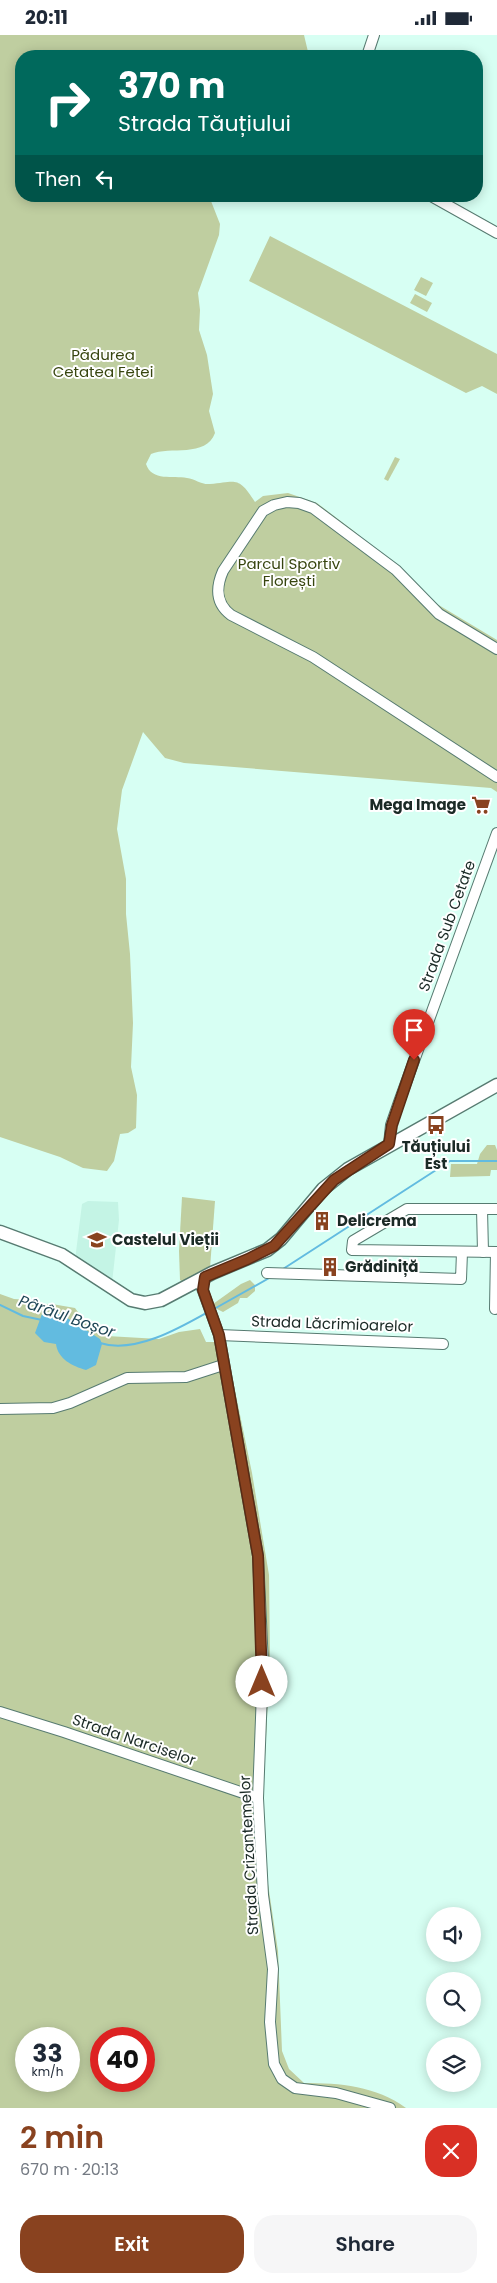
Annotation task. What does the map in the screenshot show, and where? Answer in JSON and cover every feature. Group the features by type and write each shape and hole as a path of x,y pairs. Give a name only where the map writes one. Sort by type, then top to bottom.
{"main road":[{"path":"0,1232 62,1255 137,1302 161,1300 274,1246 334,1180 389,1144 497,1085"}],"street":[{"path":"369,50 374,35"},
{"path":"442,202 497,233"},
{"path":"497,649 439,614 396,570 320,512 299,503 279,503 263,511 222,571 217,587 221,603 231,615 314,657 497,777"},
{"name":"Strada Sub Cetate","path":"389,1144 392,1125 404,1087 497,833"},
{"path":"495,1309 497,1252 352,1250 354,1241 407,1209 497,1209"},
{"path":"482,1209 483,1252"},
{"path":"267,1273 283,1275 461,1279 462,1252"},
{"name":"Strada Crizantemelor","path":"202,1282 219,1335 258,1556 263,1665 258,1798 263,1895 272,1969 270,2032 277,2071 295,2088 336,2093 390,2108"},
{"name":"Strada Lăcrimioarelor","path":"219,1335 443,1344"},
{"path":"0,1409 53,1408 70,1403 127,1378 186,1377 223,1365"},
{"name":"Strada Narciselor","path":"0,1712 258,1798"}],"shaded area":[{"name":"Castelul Vieții","path":"88,1201 118,1202 119,1220 112,1283 75,1260 82,1204"}],"green space":[{"name":"Pădurea Cetatea Fetei","path":"0,35 304,35 308,50 15,50 15,202 211,202 220,224 219,235 198,293 200,310 199,330 207,355 213,394 209,411 215,433 204,446 196,449 151,454 146,464 149,470 163,477 181,477 207,484 236,482 249,493 255,502 263,496 288,493 317,503 355,532 437,604 497,640 497,792 491,788 184,763 165,758 143,732 122,790 117,829 126,879 126,914 133,1023 131,1067 137,1095 136,1128 128,1133 120,1134 114,1161 107,1171 83,1168 60,1157 0,1137"},
{"path":"270,236 497,354 497,394 482,386 466,393 249,281"},
{"path":"421,277 433,283 426,296 414,290"},
{"path":"415,294 432,303 427,312 410,303"},
{"path":"395,457 400,459 388,481 384,479"},
{"path":"487,1145 495,1145 497,1150 497,1170 491,1170 490,1176 450,1177 451,1164 477,1164 480,1154"},
{"path":"182,1197 215,1201 210,1268 183,1282 180,1280 179,1251"},
{"path":"250,1280 255,1285 255,1291 247,1298 240,1298 238,1303 223,1312 213,1304 241,1284"},
{"path":"0,1294 14,1299 29,1300 38,1305 52,1304 75,1308 88,1326 107,1336 159,1339 179,1332 200,1329 206,1342 225,1342 252,1473 269,1575 270,1661 263,1795 268,1884 278,1951 282,2051 289,2069 304,2083 344,2085 370,2090 406,2108 0,2108"}],"water":[{"path":"42,1314 61,1314 100,1339 102,1344 96,1365 86,1370 76,1366 63,1358 56,1344 44,1342 35,1333"}],"waterway":[{"name":"Pârâul Boșor","path":"283,1269 450,1161 497,1161"},
{"name":"Pârâul Boșor","path":"214,1309 271,1277"},
{"name":"Pârâul Boșor","path":"0,1305 23,1316 42,1320"},
{"name":"Pârâul Boșor","path":"100,1343 113,1346 141,1343 183,1326 208,1312"}],"place":[{"name":"Mega Image","path":"481,805"},
{"name":"Tăuțiului Est","path":"436,1125"},
{"name":"Delicrema","path":"322,1221"},
{"name":"Castelul Vieții","path":"97,1240"},
{"name":"Grădiniță","path":"330,1267"}],"route":[{"path":"262,1682 263,1665 258,1556 219,1335 203,1290 203,1282 205,1277 212,1273 248,1259 274,1246 323,1189 348,1169 389,1144 392,1125 414,1060"}],"park label":[{"name":"Parcul Sportiv Florești","path":"289,572"}]}
